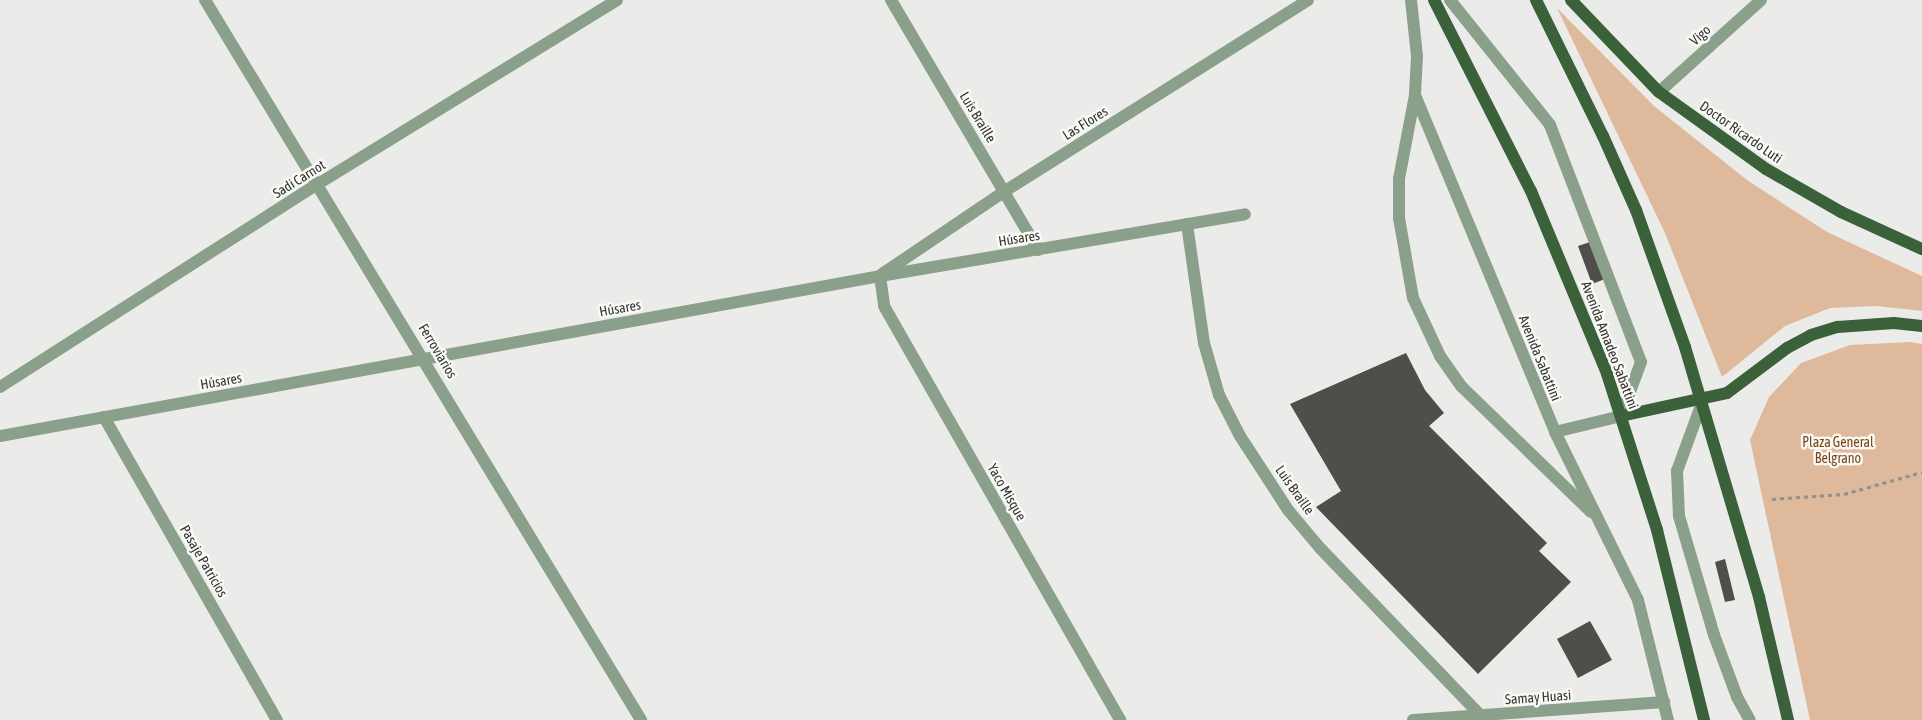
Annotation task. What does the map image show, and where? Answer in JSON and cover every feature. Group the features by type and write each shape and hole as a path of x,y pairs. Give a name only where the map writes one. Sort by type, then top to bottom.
{"main road":[{"name":"Avenida Amadeo Sabattini","path":"1434,0 1531,191 1621,416 1657,530 1696,678 1702,720"},
{"path":"1536,0 1603,136 1636,210 1703,400 1760,597 1788,720"},
{"name":"Doctor Ricardo Luti","path":"1571,0 1659,92 1766,169 1841,212 1922,249"},
{"path":"1621,416 1703,400 1726,393 1787,348 1811,335 1838,327 1869,324 1922,326"}],"street":[{"name":"Ferroviarios","path":"205,0 642,720"},
{"name":"Sadi Carnot","path":"0,387 318,184 617,0"},
{"name":"Luis Braille","path":"891,0 1006,191 1038,250"},
{"name":"Las Flores","path":"880,276 1006,191 1308,0"},
{"name":"Avenida Sabattini","path":"1411,0 1417,56 1416,96 1554,432 1601,521 1638,600 1668,720"},
{"path":"1450,0 1550,125 1641,362 1621,416 1554,432"},
{"name":"Vigo","path":"1659,92 1761,0"},
{"path":"1416,96 1400,180 1399,218 1413,298 1440,356 1461,386 1601,521"},
{"name":"Húsares","path":"0,436 880,276 1245,214"},
{"name":"Luis Braille","path":"1187,224 1204,343 1220,396 1240,436 1288,510 1320,548 1482,717"},
{"name":"Yaco Misque","path":"880,276 884,306 1120,720"},
{"path":"1703,400 1677,471 1679,516 1714,635 1737,697 1750,720"},
{"name":"Pasaje Patricios","path":"104,417 277,720"},
{"name":"Samay Huasi","path":"1414,720 1482,717 1664,702"}],"path":[{"path":"1772,499 1785,500 1844,494 1922,472"}],"green space":[{"path":"1557,8 1654,106 1747,180 1827,232 1922,276 1922,311 1876,306 1830,308 1785,326 1722,377 1665,233"},
{"name":"Plaza General Belgrano","path":"1910,342 1922,344 1922,720 1810,720 1750,440 1769,397 1801,363 1850,345"}],"building":[{"path":"1590,242 1605,279 1592,284 1578,246"},
{"path":"1406,353 1425,390 1444,413 1429,426 1547,543 1539,551 1571,582 1478,674 1316,507 1341,491 1290,404"},
{"path":"1725,559 1735,600 1725,602 1715,562"},
{"path":"1590,621 1612,660 1578,678 1557,639"}]}
